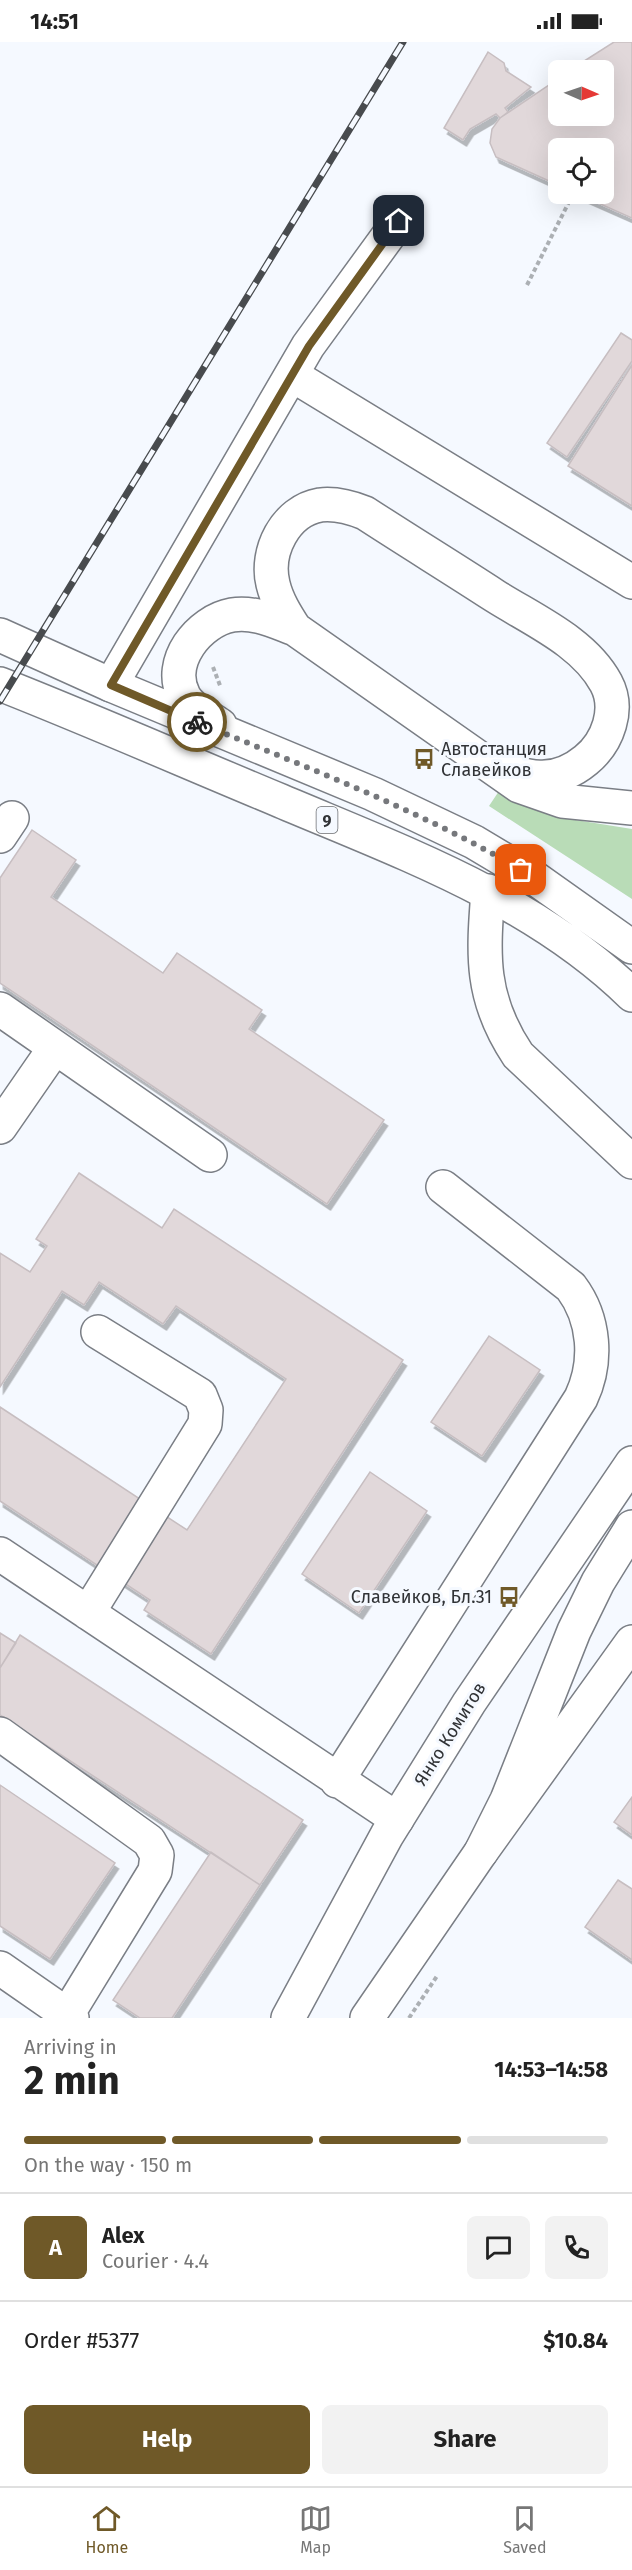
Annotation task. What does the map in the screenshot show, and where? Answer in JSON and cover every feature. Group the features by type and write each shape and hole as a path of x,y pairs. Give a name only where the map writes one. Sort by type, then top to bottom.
{"main road":[{"path":"111,685 309,346 399,221"},
{"path":"292,375 632,582"},
{"path":"295,629 279,605 272,582 272,554 280,531 299,515 318,506 345,505 365,513 575,647 606,684 612,706 610,726 603,743 568,773 547,779 514,773 484,762"},
{"path":"243,741 191,706 183,695 180,682 182,659 195,636 219,619 233,615 265,618 295,629 519,786 562,801 632,808"},
{"name":"9","path":"0,635 111,685 373,794 474,842 536,879 632,947"},
{"name":"9","path":"0,684 404,853 488,891 593,960 632,995"},
{"path":"488,891 484,974 495,1014 504,1035 518,1055 632,1162"},
{"path":"0,1009 54,1049 210,1155"},
{"path":"0,1127 54,1049"},
{"path":"338,1781 581,1398 590,1372 592,1342 590,1328 580,1302 571,1287 443,1187"},
{"path":"88,1613 204,1424 206,1410 200,1395 98,1332"},
{"name":"Янко Комитов","path":"288,2018 397,1819 469,1703 632,1464"},
{"path":"481,1852 507,1800 574,1630 598,1582 632,1527"},
{"path":"0,1554 397,1819"},
{"path":"367,2018 481,1852 632,1642"},
{"path":"0,1734 148,1840 158,1855 156,1871 70,2016 0,1968"}],"path":[{"path":"527,285 568,204"}],"green space":[{"path":"503,785 557,817 632,829 632,899 489,806"}],"building":[{"path":"614,42 632,42 632,218 600,204 614,204 614,138 548,138 548,180 496,157 490,143 492,129 500,118 548,86 548,126 614,126 614,60 586,60"},
{"path":"488,52 504,63 506,71 531,87 505,108 508,112 500,118 496,114 470,129 463,140 444,128"},
{"path":"621,333 632,340 632,361 567,457 547,443"},
{"path":"632,365 632,506 568,466"},
{"path":"32,830 76,860 51,897 163,973 177,953 262,1010 249,1029 384,1120 327,1204 0,983 0,878"},
{"path":"79,1173 162,1228 174,1209 403,1360 211,1654 144,1610 150,1600 0,1501 0,1407 187,1530 286,1379 176,1306 163,1324 99,1282 84,1305 62,1291 0,1387 0,1253 30,1272 47,1246 36,1239"},
{"path":"489,1336 540,1370 482,1456 431,1422"},
{"path":"370,1472 427,1511 359,1613 302,1574"},
{"path":"0,1633 16,1643 0,1668"},
{"path":"20,1635 303,1820 260,1885 0,1715 0,1668"},
{"path":"0,1785 115,1863 50,1959 0,1926"},
{"path":"632,1797 632,1835 614,1822"},
{"path":"211,1852 260,1885 172,2018 140,2018 113,2000"},
{"path":"618,1880 632,1889 632,1960 585,1927"}],"railway":[{"path":"0,701 403,42"}],"way so far":[{"path":"197,722 373,794 474,842 521,870"}],"place":[{"name":"Автостанция Славейков","path":"424,759"},
{"name":"Славейков, Бл.31","path":"509,1597"}],"route":[{"path":"197,722 111,685 309,346 399,221"}]}
